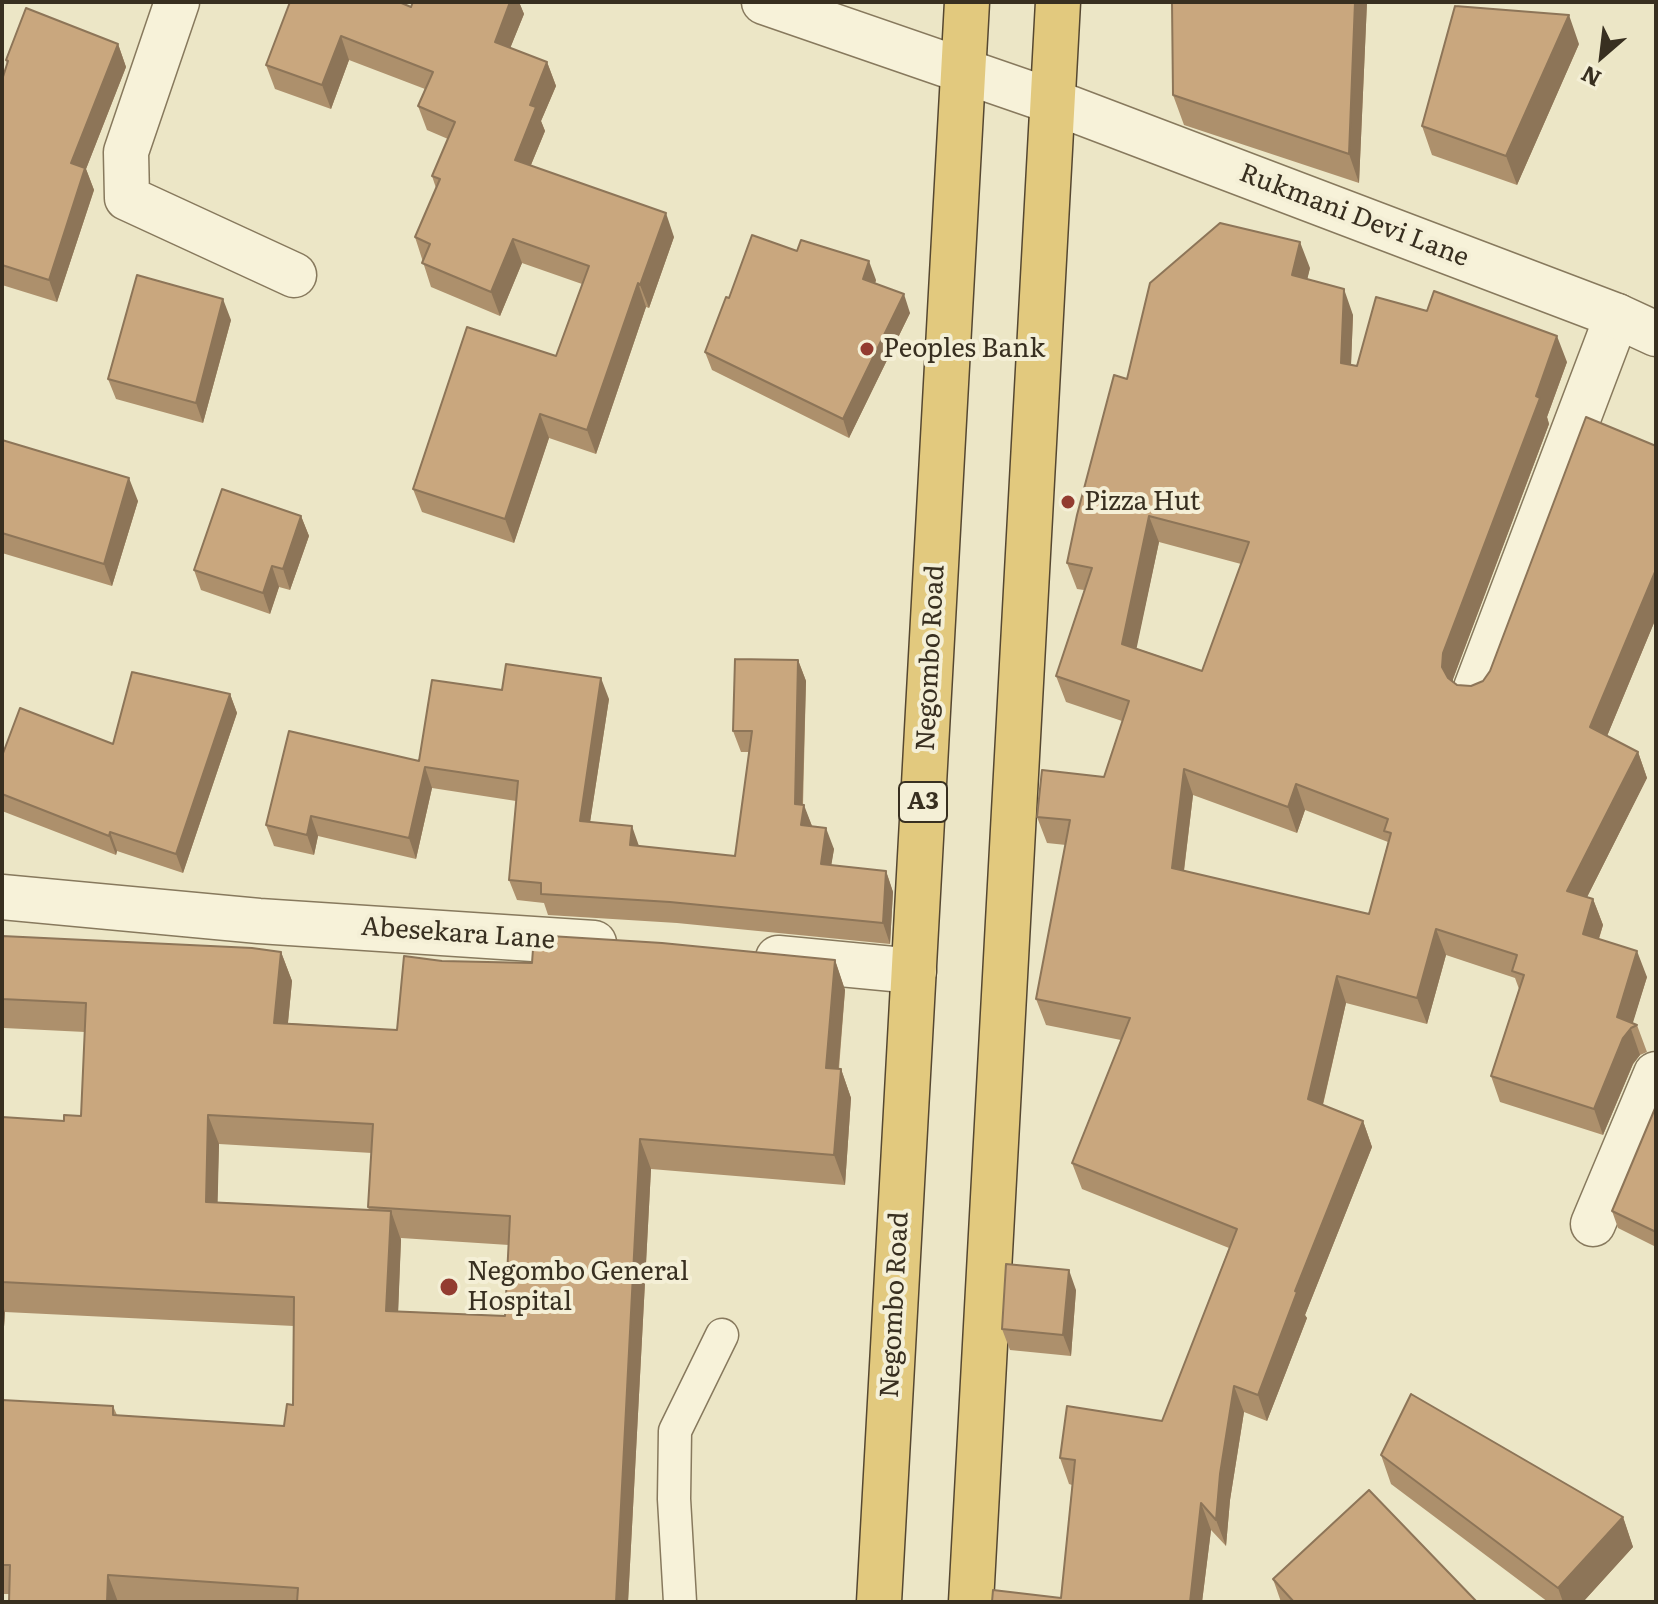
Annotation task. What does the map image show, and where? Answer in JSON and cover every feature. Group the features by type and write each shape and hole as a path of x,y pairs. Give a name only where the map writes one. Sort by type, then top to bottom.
{"highway":[{"name":"Negombo Road","path":"879,1602 967,2"},
{"path":"971,1602 1058,2"}],"street":[{"path":"177,2 126,152 127,198 294,275"},
{"name":"Rukmani Devi Lane","path":"764,2 1051,101 1637,325"},
{"path":"1476,688 1637,325"},
{"name":"Abesekara Lane","path":"2,897 259,921 629,945"},
{"path":"735,954 914,971"},
{"path":"1593,1224 1656,1074"}],"lane":[{"path":"680,1602 674,1499 675,1431 722,1335"}],"building":[{"path":"290,2 399,2 411,7 413,2 510,2 495,42 547,62 530,105 536,107 515,160 666,213 587,430 540,414 505,519 413,489 467,327 556,356 589,266 513,239 491,292 422,263 430,244 415,237 440,179 432,176 455,122 418,106 433,72 341,36 322,85 266,65"},
{"path":"1172,2 1355,2 1349,154 1173,95"},
{"path":"1455,6 1569,15 1506,156 1422,126"},
{"path":"26,8 118,44 71,163 85,168 49,280 2,265 2,80 6,60"},
{"path":"1220,223 1300,242 1292,275 1344,289 1341,363 1357,366 1376,297 1427,311 1434,291 1557,336 1536,396 1540,398 1443,653 1442,667 1448,678 1457,685 1471,686 1483,681 1490,671 1586,417 1656,446 1656,572 1590,727 1638,752 1567,891 1593,899 1583,934 1637,951 1617,1017 1637,1025 1623,1038 1594,1109 1491,1076 1524,975 1512,971 1517,955 1436,929 1417,998 1337,976 1308,1099 1363,1121 1295,1291 1258,1395 1234,1386 1216,1520 1201,1503 1190,1602 992,1602 993,1590 1061,1598 1075,1460 1060,1458 1067,1406 1162,1421 1237,1229 1072,1163 1130,1018 1036,999 1070,820 1037,817 1042,770 1104,777 1129,701 1056,676 1092,568 1067,563 1077,515 1114,375 1127,379 1150,283","holes":["1149,516 1249,542 1202,671 1122,644","1184,769 1288,807 1296,784 1388,819 1384,831 1391,833 1369,914 1172,868"]},
{"path":"752,235 797,251 801,240 869,261 863,279 904,294 843,419 705,352"},
{"path":"137,275 223,299 196,403 108,379"},
{"path":"2,440 129,478 104,564 2,533"},
{"path":"222,489 301,516 283,569 272,566 263,593 194,570"},
{"path":"735,659 798,660 795,804 804,805 801,825 826,828 821,864 886,871 883,923 670,902 541,894 541,883 509,880 518,781 425,767 409,838 311,816 307,835 266,825 289,731 419,761 432,680 502,690 506,664 601,678 580,821 632,826 630,845 735,856 752,731 733,731"},
{"path":"132,672 230,694 176,854 110,832 109,836 2,794 2,756 20,708 113,744"},
{"name":"Negombo General Hospital","path":"534,935 662,943 835,960 826,1068 841,1069 834,1155 640,1139 616,1602 297,1602 298,1588 108,1575 107,1602 9,1602 10,1565 2,1565 2,1400 113,1406 113,1415 284,1426 287,1404 293,1405 294,1297 2,1282 2,1117 64,1121 64,1115 81,1116 86,1003 2,999 2,936 281,952 274,1023 397,1030 404,956 442,961 532,963","holes":["208,1115 373,1124 368,1207 510,1216 505,1316 386,1311 391,1211 206,1202"]},
{"path":"1656,1106 1656,1232 1612,1211"},
{"path":"1006,1264 1069,1270 1063,1335 1002,1329"},
{"path":"1411,1394 1623,1517 1558,1588 1381,1455"},
{"path":"1369,1490 1477,1602 1294,1602 1273,1579"}],"place":[{"name":"Peoples Bank","path":"867,349"},
{"name":"Pizza Hut","path":"1068,502"},
{"name":"Negombo General Hospital","path":"449,1287"}]}
